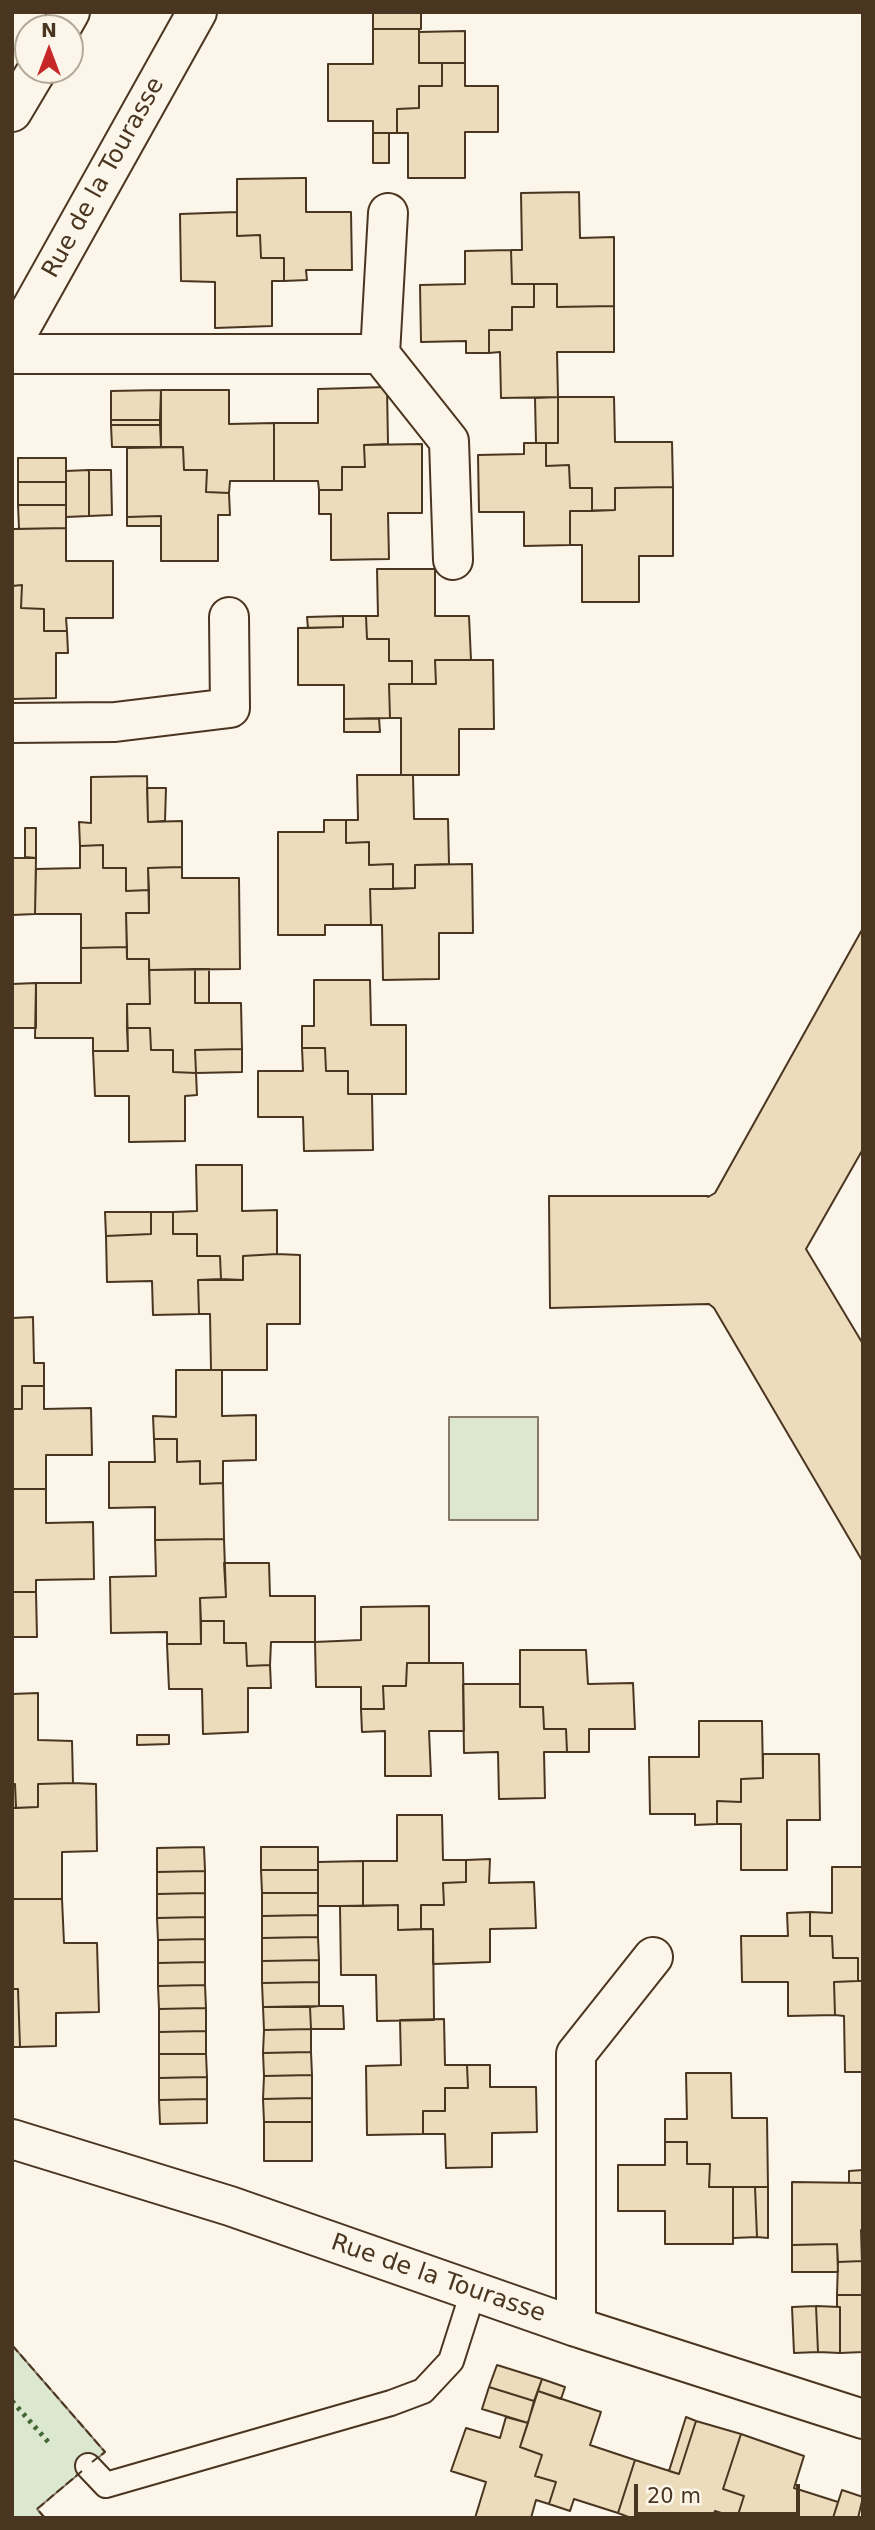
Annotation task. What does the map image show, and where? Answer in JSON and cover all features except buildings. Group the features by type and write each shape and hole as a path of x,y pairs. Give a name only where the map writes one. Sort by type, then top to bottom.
{"street":[{"name":"Rue de la Tourasse","path":"12,343 197,12"},
{"path":"12,113 29,84"},
{"path":"388,213 380,354 449,441 453,560"},
{"path":"12,354 380,354"},
{"path":"12,723 115,722 230,708 229,617"},
{"path":"576,2327 576,2054 653,1957"},
{"name":"Rue de la Tourasse","path":"12,2139 230,2206 576,2327 863,2419"}],"lane":[{"path":"88,2466 106,2485 391,2403 423,2391 451,2361 473,2292"}],"green space":[{"path":"449,1417 538,1417 538,1520 449,1520"},
{"path":"12,2345 105,2452 37,2509 45,2518 12,2518"}],"hedge":[{"path":"12,2401 50,2444"}],"fence":[{"path":"12,2345 105,2452 92,2462"},
{"path":"45,2518 37,2509 82,2471"}]}
